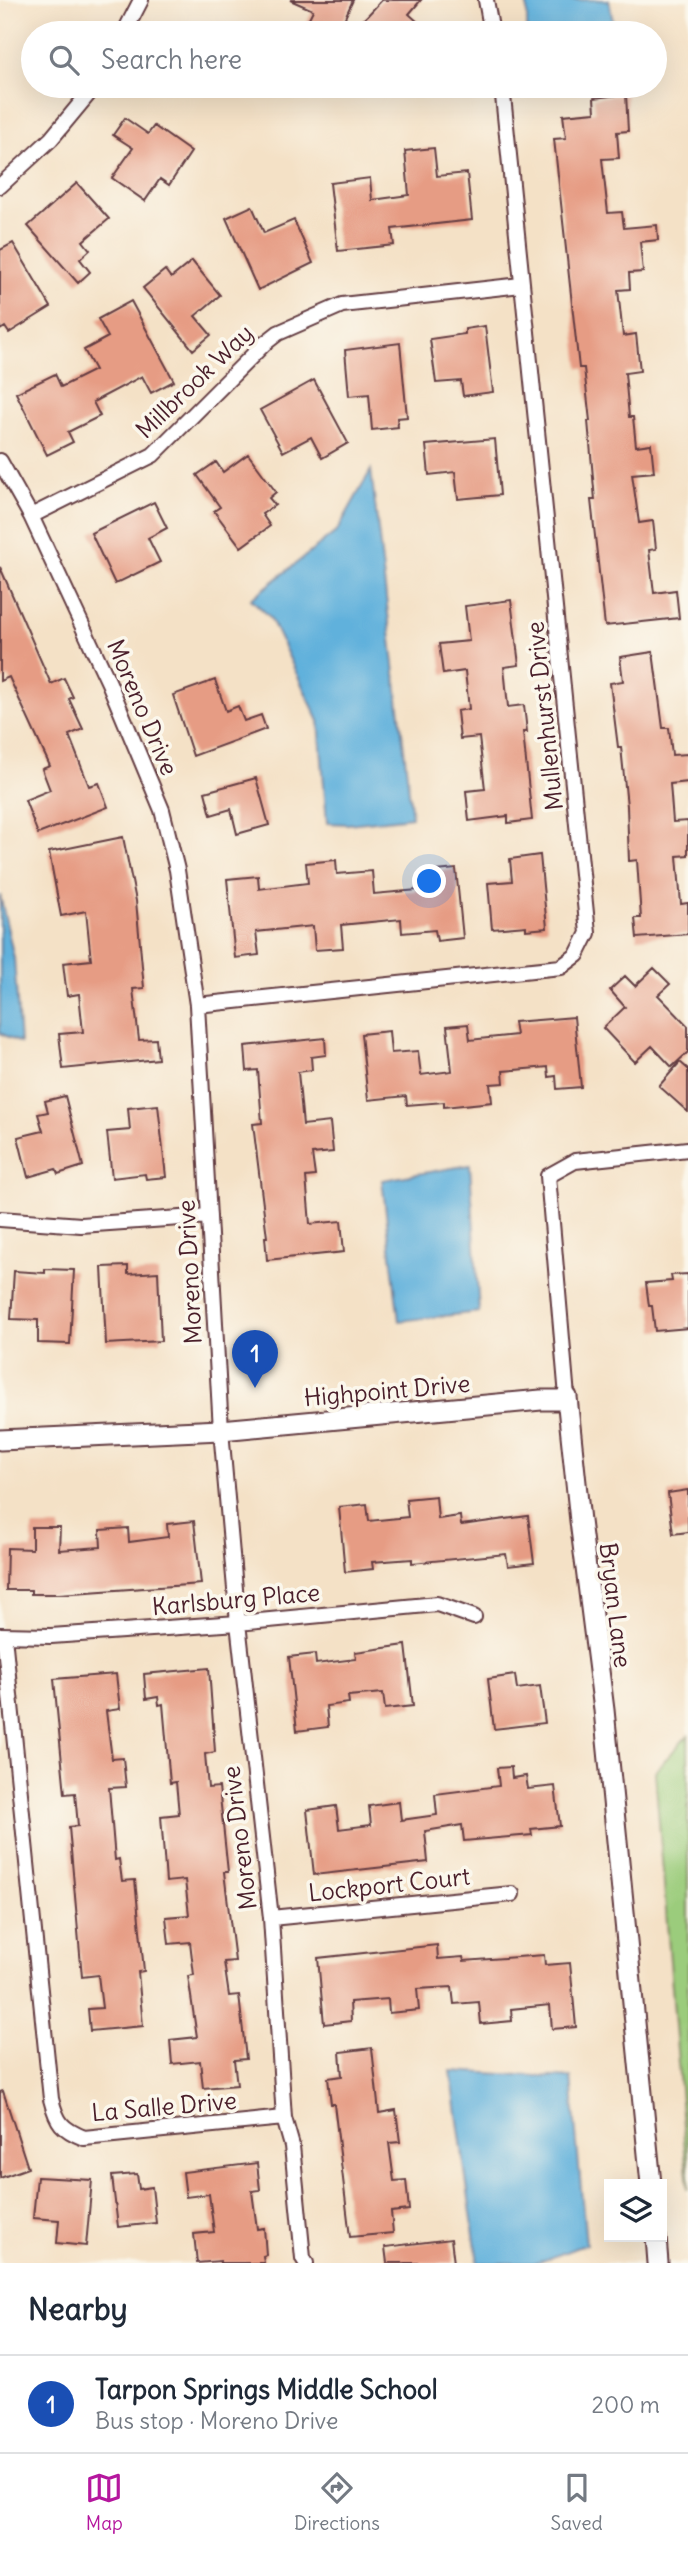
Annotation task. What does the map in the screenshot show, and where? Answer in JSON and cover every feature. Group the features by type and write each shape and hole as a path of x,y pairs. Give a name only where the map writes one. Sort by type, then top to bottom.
{"street":[{"path":"130,21 141,0"},
{"path":"486,0 490,21"},
{"path":"0,186 51,139 85,98"},
{"name":"Mullenhurst Drive","path":"197,1005 561,967 577,955 588,933 562,656 503,98"},
{"name":"Millbrook Way","path":"31,516 153,455 278,333 342,304 521,285"},
{"name":"Moreno Drive","path":"0,461 31,516 109,683 162,810 177,870 197,1005 221,1430 238,1623 271,1919 285,2118"},
{"name":"Bryan Lane","path":"651,2179 604,1710 567,1397 548,1175 575,1161 688,1149"},
{"path":"0,1219 81,1225 209,1216"},
{"name":"Highpoint Drive","path":"0,1440 221,1430 541,1400 560,1401 567,1397"},
{"name":"Karlsburg Place","path":"2,1636 51,1636 238,1623 437,1604 474,1617"},
{"name":"La Salle Drive","path":"2,1636 51,2099 55,2115 64,2129 84,2138 285,2118"},
{"name":"Lockport Court","path":"271,1919 512,1895"},
{"path":"285,2118 292,2146 303,2258 306,2263"},
{"path":"657,2242 659,2263"}],"green space":[{"path":"688,1735 688,2190 655,1771"}],"water":[{"path":"527,0 609,0 613,21 527,21"},
{"path":"371,470 412,817 348,824 327,823 319,721 270,617 251,599 337,531"},
{"path":"0,895 14,958 20,1043 0,1033"},
{"path":"470,1165 479,1312 399,1321 382,1180"},
{"path":"451,2071 571,2078 586,2244 537,2263 478,2263"}],"building":[{"path":"290,0 353,0 343,21 308,21 313,10"},
{"path":"382,0 421,0 409,14 417,21 362,21"},
{"path":"594,98 626,98 628,131 617,132 619,158 602,159 608,213 622,212 624,228 657,225 658,240 640,242 643,272 629,273 630,289 618,290 623,336 636,334 640,371 625,373 629,417 633,417 636,446 651,444 654,472 632,474 639,523 653,521 656,549 649,550 654,593 676,590 679,618 605,626 591,500 595,500 590,421 584,368 579,368 554,139 566,138 563,115 595,112"},
{"path":"125,118 148,134 154,126 191,152 169,185 160,179 145,201 112,178 133,148 113,135"},
{"path":"434,148 437,176 467,173 472,220 392,229 394,245 338,251 330,183 370,178 372,200 409,195 405,151"},
{"path":"77,183 109,219 83,241 90,250 80,259 90,272 78,283 28,226"},
{"path":"252,206 264,233 294,220 313,263 258,290 226,218"},
{"path":"13,243 51,307 9,333 5,327 0,330 0,250"},
{"path":"192,261 220,295 195,316 211,335 193,350 143,288 165,270 171,278"},
{"path":"131,301 174,381 151,393 142,376 93,402 100,416 68,432 73,442 47,455 16,393 55,374 61,387 95,370 84,350 108,337 98,319"},
{"path":"485,326 493,392 463,396 461,381 436,383 430,339 465,334 465,329"},
{"path":"400,343 407,417 397,418 398,427 372,430 369,394 349,396 345,350"},
{"path":"314,380 348,443 322,458 311,437 283,452 260,410"},
{"path":"495,439 500,495 458,499 455,472 429,475 426,445"},
{"path":"248,454 276,492 269,498 275,505 262,514 270,526 241,547 214,511 220,507 197,475 216,462 223,472"},
{"path":"154,502 167,528 148,538 160,562 115,584 91,533"},
{"path":"0,567 51,684 64,678 73,697 69,699 83,729 69,735 89,786 99,783 108,807 38,834 25,800 50,790 42,769 50,766 9,677 0,681"},
{"path":"511,600 519,665 504,667 508,707 524,705 527,732 523,732 532,820 508,823 508,816 469,821 466,791 485,789 479,737 460,739 457,711 469,709 465,671 443,674 439,644 469,641 465,606"},
{"path":"653,652 663,728 669,728 672,755 688,754 688,782 670,784 673,822 688,821 688,855 677,856 681,904 688,903 688,934 637,938 635,918 641,918 637,860 629,861 621,747 618,747 610,683 623,681 620,657"},
{"path":"215,680 226,711 238,706 244,721 261,715 266,729 193,756 173,695"},
{"path":"256,778 269,825 237,834 231,809 211,815 205,792"},
{"path":"123,837 136,901 144,988 133,989 139,1040 156,1039 158,1059 63,1069 59,1034 83,1032 79,994 67,996 63,963 91,960 86,911 61,916 49,852"},
{"path":"540,855 547,928 526,930 526,926 492,929 488,883 512,881 510,859"},
{"path":"336,860 337,874 372,871 374,894 429,889 427,872 456,869 463,938 437,941 435,930 402,933 401,919 341,925 343,948 315,950 313,926 256,932 259,955 235,958 227,879 258,876 259,889 308,883 306,863"},
{"path":"654,968 670,984 658,995 688,1026 688,1052 672,1067 652,1046 635,1062 603,1028 625,1007 610,990 625,976 635,986"},
{"path":"574,1017 581,1087 557,1089 556,1076 549,1077 548,1067 503,1071 504,1083 490,1084 492,1102 444,1107 444,1102 407,1105 406,1096 368,1100 361,1034 389,1031 391,1053 418,1051 421,1075 452,1071 447,1026 468,1024 470,1040 516,1035 514,1022"},
{"path":"325,1038 326,1055 311,1057 312,1070 298,1072 303,1125 330,1122 333,1152 312,1154 315,1176 306,1177 310,1224 341,1221 344,1252 267,1260 267,1237 253,1124 262,1123 258,1070 247,1071 245,1046"},
{"path":"680,1062 688,1069 688,1112 659,1086"},
{"path":"65,1096 83,1166 58,1174 56,1169 28,1177 18,1137 43,1131 38,1114 48,1112 45,1101"},
{"path":"158,1105 166,1177 146,1179 145,1174 112,1178 107,1132 130,1130 128,1108"},
{"path":"128,1266 128,1274 158,1272 161,1341 106,1344 102,1267"},
{"path":"45,1269 74,1270 70,1344 38,1343 38,1320 11,1319 14,1271 45,1273"},
{"path":"688,1274 688,1328 655,1331 646,1283 672,1281 671,1275"},
{"path":"688,1490 688,1532 673,1534 668,1493"},
{"path":"436,1496 438,1519 460,1516 461,1525 528,1516 534,1563 508,1566 506,1554 412,1563 412,1559 372,1562 373,1569 345,1572 339,1507 367,1504 369,1521 408,1517 406,1499"},
{"path":"194,1521 201,1584 59,1594 31,1594 31,1590 6,1590 7,1548 32,1549 32,1527 60,1527 59,1550 101,1547 100,1530 128,1528 129,1542 168,1537 167,1524"},
{"path":"406,1645 413,1706 385,1709 383,1693 348,1696 349,1703 326,1706 328,1727 297,1731 289,1657 315,1654 316,1664 356,1659 355,1652"},
{"path":"209,1668 215,1752 205,1754 208,1788 219,1787 228,1872 224,1872 235,1961 224,1962 229,1996 239,1995 246,2059 234,2060 237,2085 203,2088 200,2061 172,2064 170,2040 197,2037 188,1976 194,1975 190,1942 169,1944 166,1917 189,1915 185,1880 166,1882 161,1816 179,1814 176,1782 170,1783 163,1704 159,1705 158,1697 146,1699 144,1674"},
{"path":"116,1674 120,1709 106,1711 112,1759 123,1758 126,1787 109,1788 115,1860 119,1859 122,1881 135,1880 144,1971 138,1972 143,2026 90,2031 88,2009 102,2008 98,1975 82,1977 69,1827 78,1826 75,1793 65,1794 54,1679"},
{"path":"515,1675 517,1689 540,1686 545,1723 494,1729 488,1679"},
{"path":"511,1767 512,1778 526,1776 528,1789 555,1786 560,1826 531,1829 532,1835 464,1841 462,1825 425,1831 428,1862 314,1875 307,1810 336,1806 339,1829 371,1825 369,1806 399,1802 401,1820 437,1815 435,1794 499,1786 497,1768"},
{"path":"437,1945 438,1959 463,1957 464,1961 544,1955 545,1965 570,1963 576,2027 552,2029 550,2005 511,2009 512,2021 481,2024 479,2002 454,2004 452,1987 417,1989 419,2010 389,2013 388,1999 350,2002 351,2021 324,2024 318,1958"},
{"path":"372,2048 379,2113 396,2110 400,2142 389,2143 394,2181 406,2180 409,2210 391,2212 393,2233 350,2237 334,2104 331,2104 328,2078 342,2076 340,2052"},
{"path":"3,2091 28,2168 0,2178 0,2092"},
{"path":"257,2163 260,2190 252,2191 257,2229 264,2228 264,2263 197,2263 194,2234 214,2232 209,2194 186,2197 183,2172"},
{"path":"137,2174 139,2189 152,2187 156,2223 118,2227 112,2176"},
{"path":"37,2177 92,2180 86,2246 57,2243 59,2220 33,2218"},
{"path":"451,2239 454,2263 387,2263 385,2247"}],"place":[{"name":"Tarpon Springs Middle School","path":"255,1388"}]}
